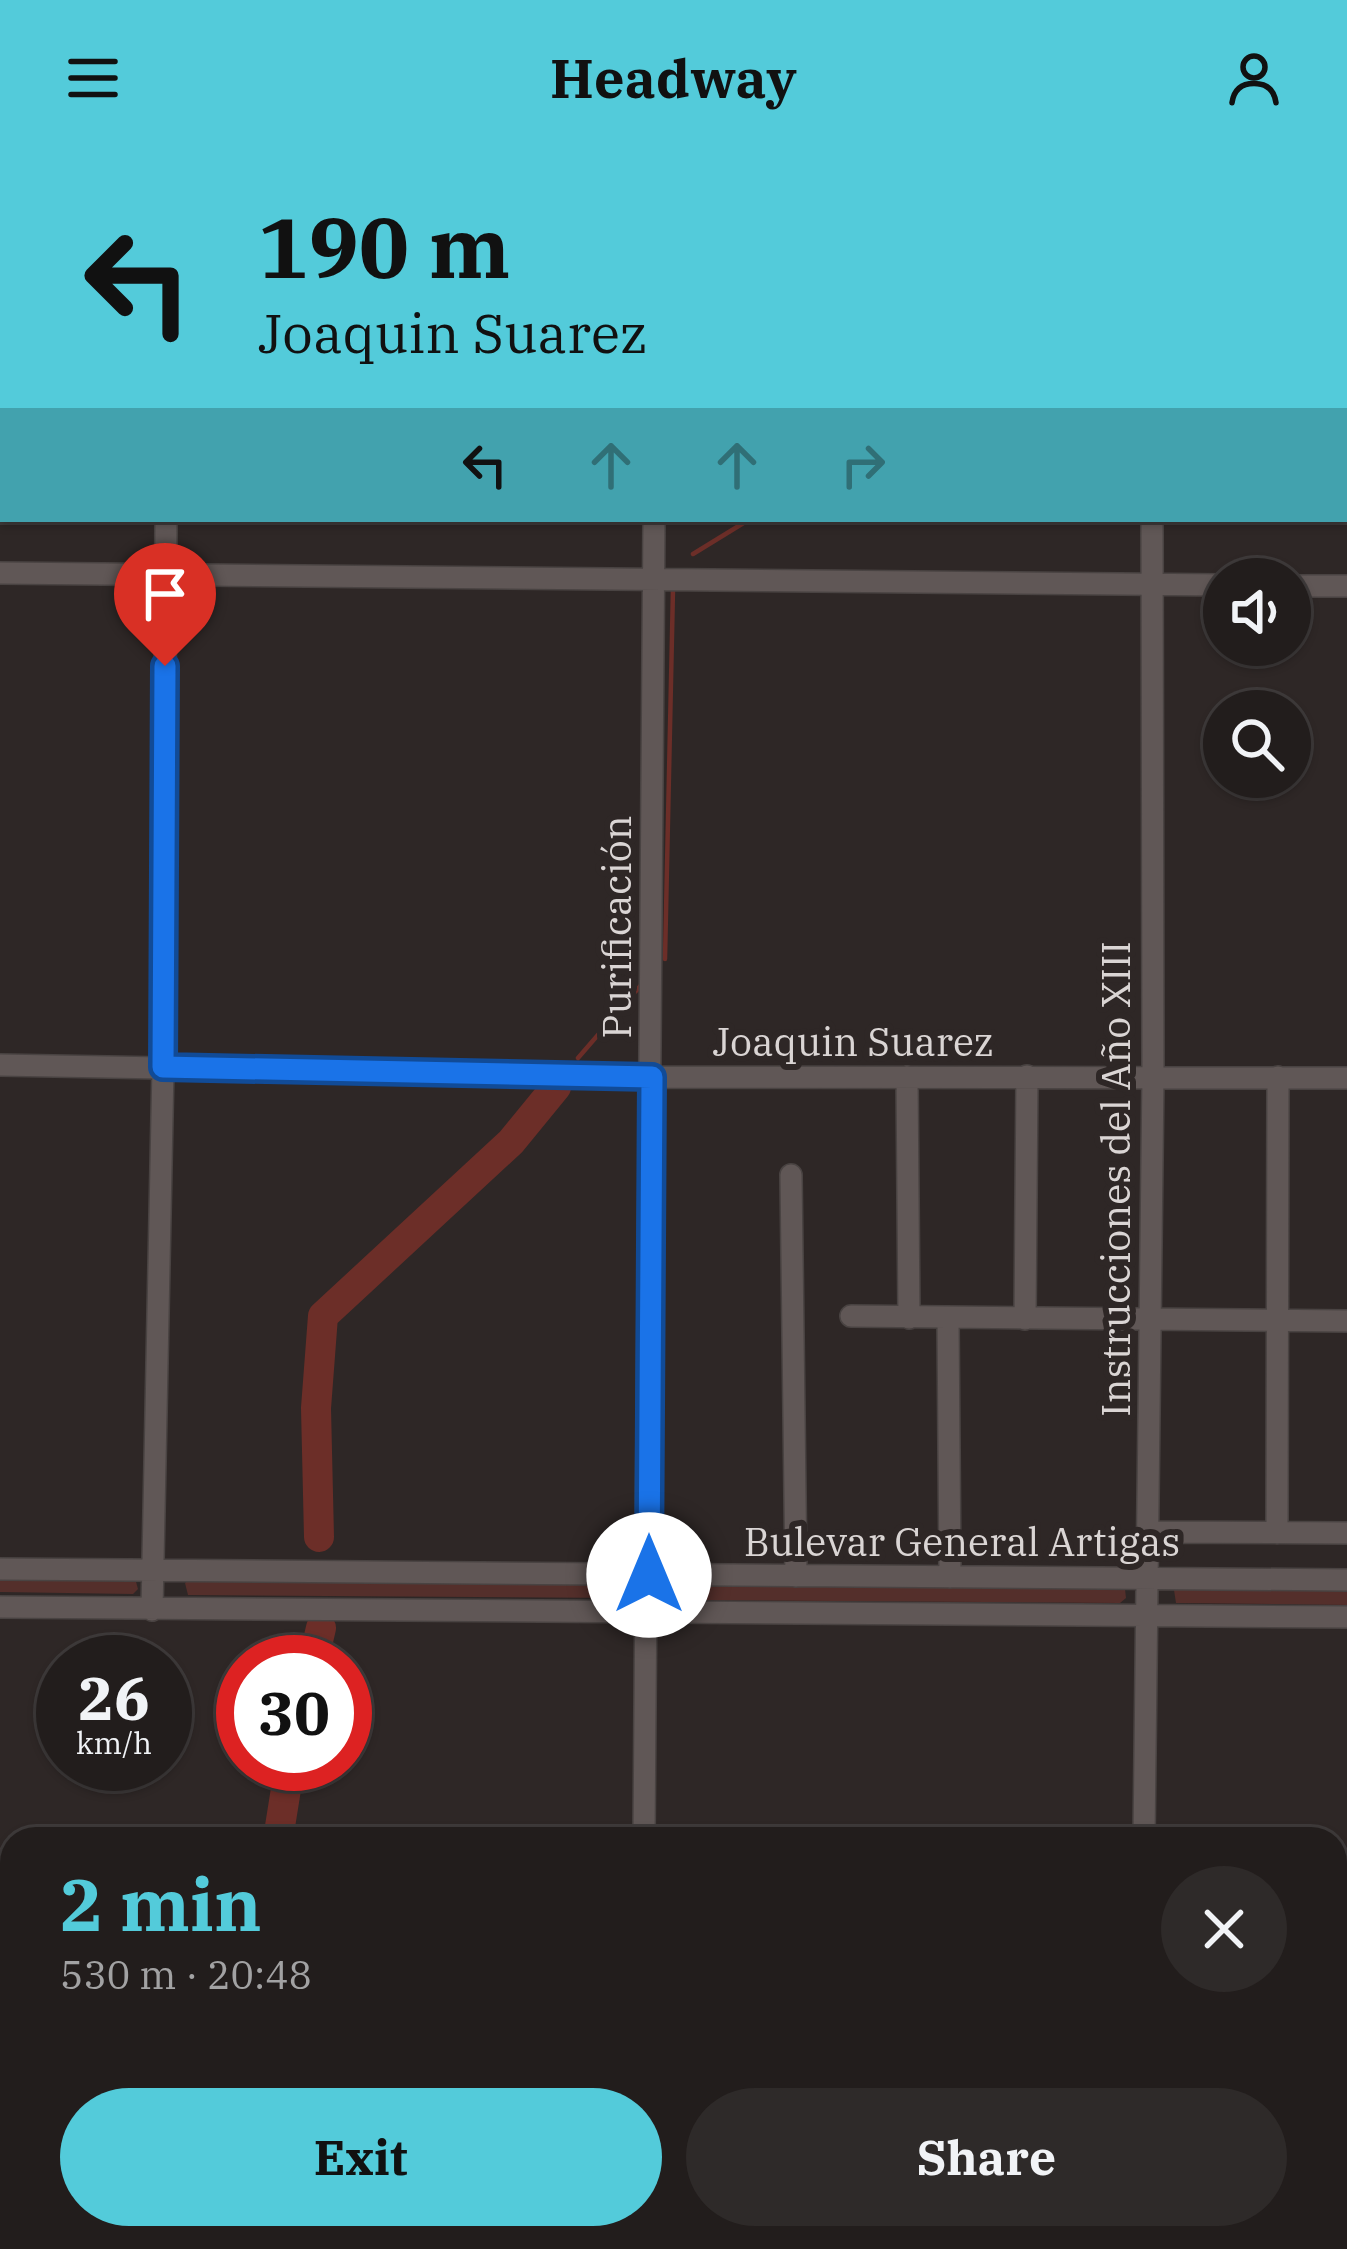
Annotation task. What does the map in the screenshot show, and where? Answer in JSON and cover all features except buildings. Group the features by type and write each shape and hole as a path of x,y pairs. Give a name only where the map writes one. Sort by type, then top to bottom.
{"street":[{"path":"152,1610 163,1067 166,522"},
{"name":"Purificación","path":"644,1827 654,522"},
{"name":"Instrucciones del Año XIII","path":"1144,1827 1153,1076 1152,522"},
{"path":"0,573 1203,585"},
{"path":"1311,586 1347,586"},
{"name":"Joaquin Suarez","path":"0,1065 652,1077 1347,1078"},
{"path":"907,1076 909,1318"},
{"path":"1025,1319 1027,1076"},
{"path":"1277,1533 1278,1077"},
{"path":"791,1175 796,1576"},
{"path":"851,1316 1347,1321"},
{"path":"947,1319 950,1577"},
{"path":"1149,1532 1347,1533"},
{"name":"Bulevar General Artigas","path":"0,1569 1347,1580"},
{"name":"Bulevar General Artigas","path":"0,1607 1347,1617"}],"shaded area":[{"path":"0,1576 135,1578 138,1589 133,1594 0,1592"},
{"path":"190,1579 628,1582 633,1593 627,1598 188,1595 185,1583"},
{"path":"684,1583 1120,1587 1126,1598 1120,1603 685,1600 677,1596 677,1587"},
{"path":"1347,1589 1347,1605 1176,1603 1174,1590"}],"waterway":[{"path":"693,554 745,522"},
{"path":"665,959 673,589"},
{"path":"578,1058 642,984"},
{"path":"319,1537 316,1408 323,1316 511,1142 556,1087"},
{"path":"319,1635 321,1628"},
{"path":"280,1827 286,1791"}],"route":[{"path":"165,666 163,1067 652,1077 649,1575"}]}
